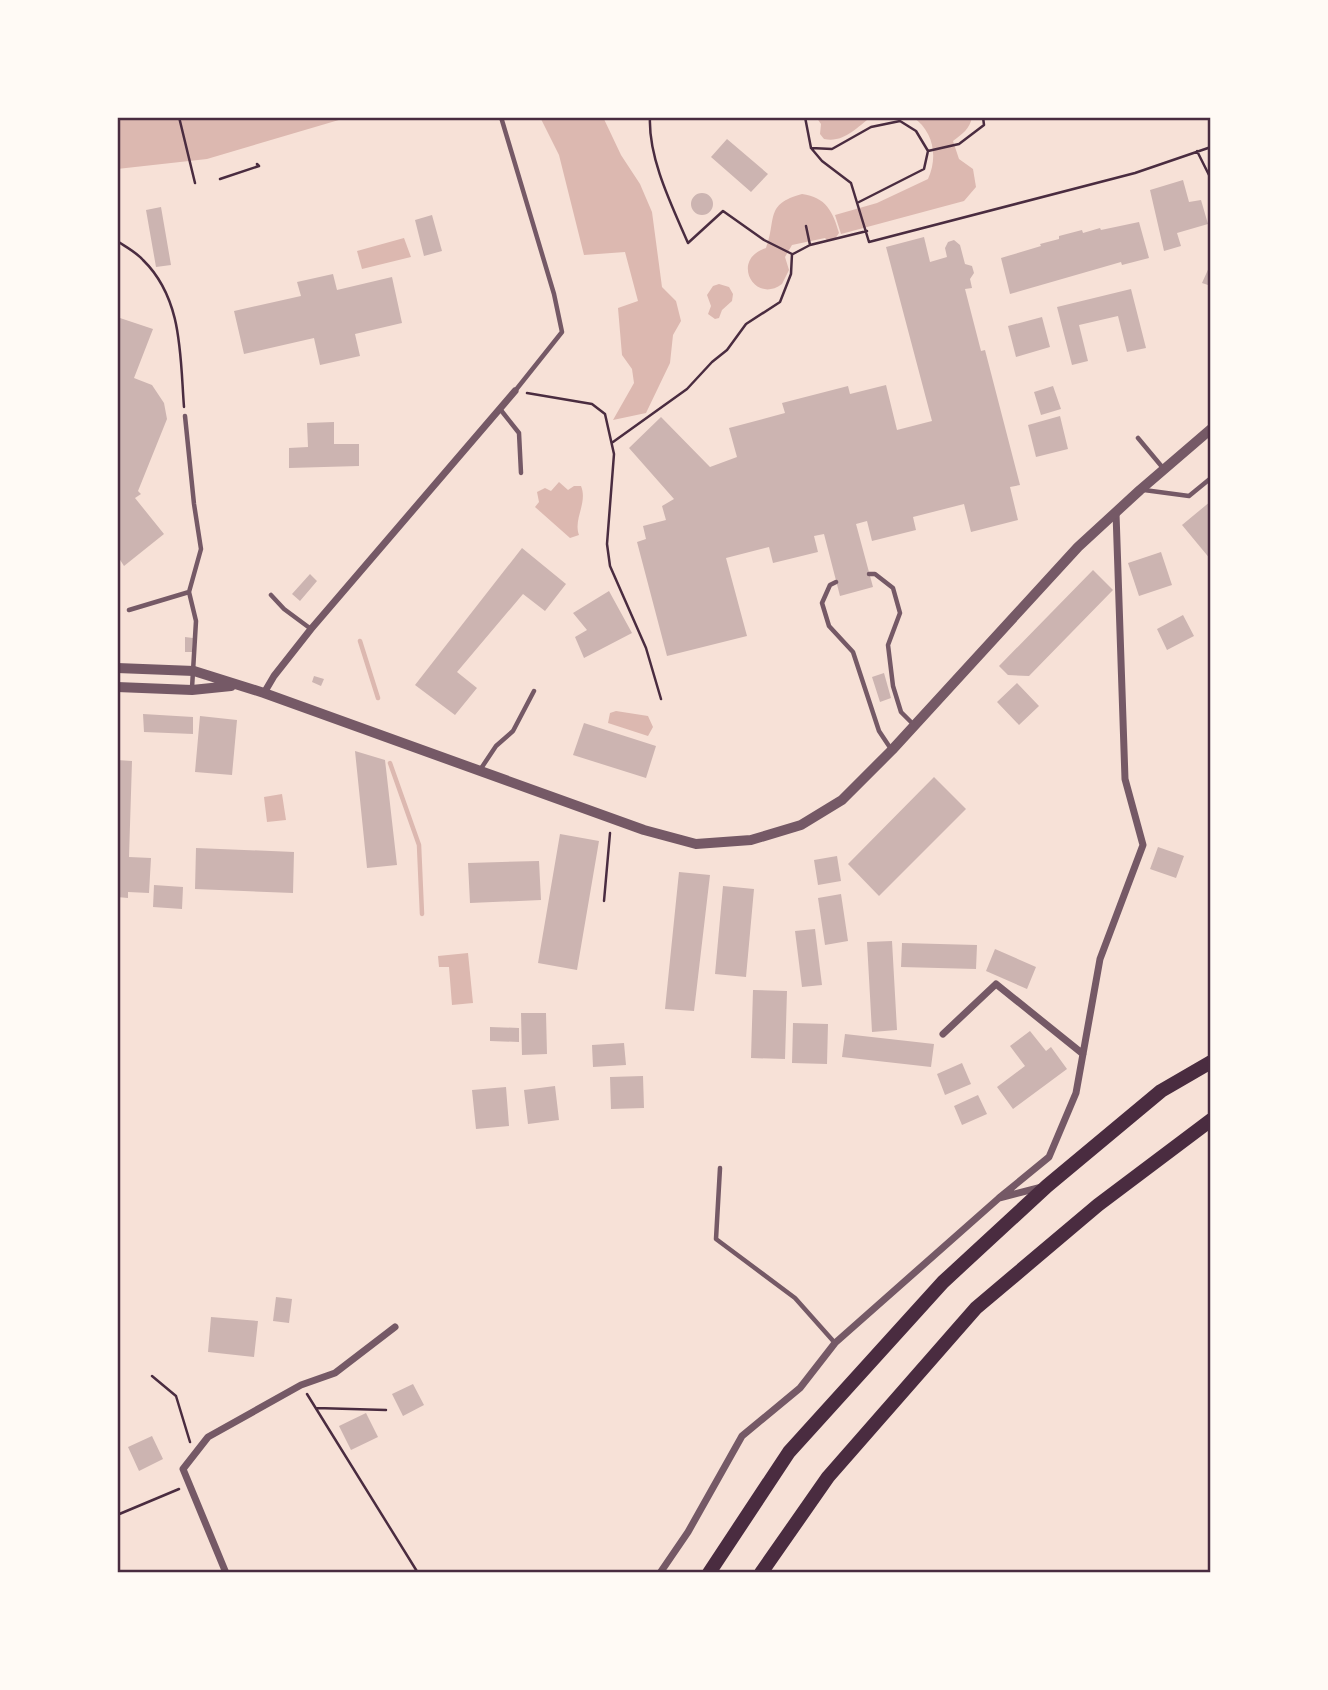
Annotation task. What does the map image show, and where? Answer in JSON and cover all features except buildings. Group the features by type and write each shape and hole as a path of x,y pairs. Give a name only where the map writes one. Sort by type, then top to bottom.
{"highway":[{"path":"709,1573 789,1452 943,1282 1047,1186 1161,1091 1211,1062"},
{"path":"761,1573 828,1477 976,1308 1098,1205 1211,1120"}],"street":[{"path":"264,693 311,629 514,391"},
{"path":"117,668 194,671 264,693 644,830 696,844 751,840 800,825 842,800 892,750 1079,547 1211,429"},
{"path":"660,1573 695,1522 742,1436 800,1388 835,1343 1049,1157 1076,1093 1100,959 1143,845 1125,779 1116,513"},
{"path":"117,687 192,690 234,685"},
{"path":"943,1034 996,984 1083,1054"},
{"path":"999,1198 1047,1186"},
{"path":"226,1573 183,1469 208,1437 301,1385 335,1373 395,1327"}],"lane":[{"path":"501,117 554,294 562,332 514,391"},
{"path":"500,410 519,433 521,473"},
{"path":"185,416 201,549 190,592 196,621 192,690"},
{"path":"1138,438 1164,469"},
{"path":"1140,490 1189,496 1211,478"},
{"path":"869,574 875,574 893,588 900,613 888,645 893,686 901,712 914,726"},
{"path":"836,582 830,585 821,603 830,626 853,652 879,731 892,750"},
{"path":"129,610 190,592"},
{"path":"271,595 284,609 311,629"},
{"path":"479,771 496,746 513,731 534,691"},
{"path":"720,1168 716,1239 795,1298 835,1343"}],"path":[{"path":"179,117 195,183"},
{"path":"650,117 649,134 664,184 688,243 723,211 764,240 792,254"},
{"path":"805,117 811,148 822,161 851,183 859,202 869,242 1135,173 1211,147"},
{"path":"928,151 959,144 984,125 983,117"},
{"path":"811,148 832,149 871,127 900,121 916,131 928,151 924,169 859,202"},
{"path":"1197,151 1211,178"},
{"path":"220,179 259,166 257,164"},
{"path":"806,226 810,245"},
{"path":"792,254 810,245 867,231"},
{"path":"117,241 143,260 166,291 178,326 185,416"},
{"path":"612,442 687,389 727,350 746,324 779,302 791,274 792,254"},
{"path":"514,391 592,404 605,414 614,453 607,544 610,566 646,649 661,699"},
{"path":"604,901 612,819"},
{"path":"152,1376 176,1396 194,1456"},
{"path":"301,1385 418,1573"},
{"path":"316,1408 386,1410"},
{"path":"117,1515 190,1485"}],"shaded area":[{"path":"117,117 349,117 207,159 117,169"},
{"path":"540,117 603,117 621,155 640,184 652,212 662,287 676,301 681,321 673,335 670,363 646,413 613,420 634,383 632,369 622,355 618,308 638,301 625,252 584,255 559,155"},
{"path":"816,117 871,117 849,134 831,140 824,139 820,134 821,124"},
{"path":"913,117 972,117 967,128 953,141 959,159 973,169 976,187 964,201 841,234 835,215 877,203 928,179 933,162 932,145 926,130"},
{"path":"802,194 823,202 834,218 839,233 835,239 828,241 825,238 792,245 785,257 789,270 782,284 772,289 763,289 755,285 750,278 749,261 766,248 777,208 790,198"},
{"path":"404,238 411,257 362,269 357,251"},
{"path":"719,284 729,287 733,294 732,301 722,310 719,318 715,319 708,314 711,306 707,295 713,286"},
{"path":"559,482 568,490 581,486 583,492 578,523 579,535 570,538 535,507 539,502 537,492 545,488 551,491"},
{"path":"616,711 648,716 653,727 648,736 608,723 610,713"},
{"path":"282,794 286,820 267,822 264,797"},
{"path":"468,953 473,1003 452,1005 449,967 439,967 438,956"}],"waterway":[{"path":"360,641 378,698"},
{"path":"390,763 419,845 422,914"}]}
